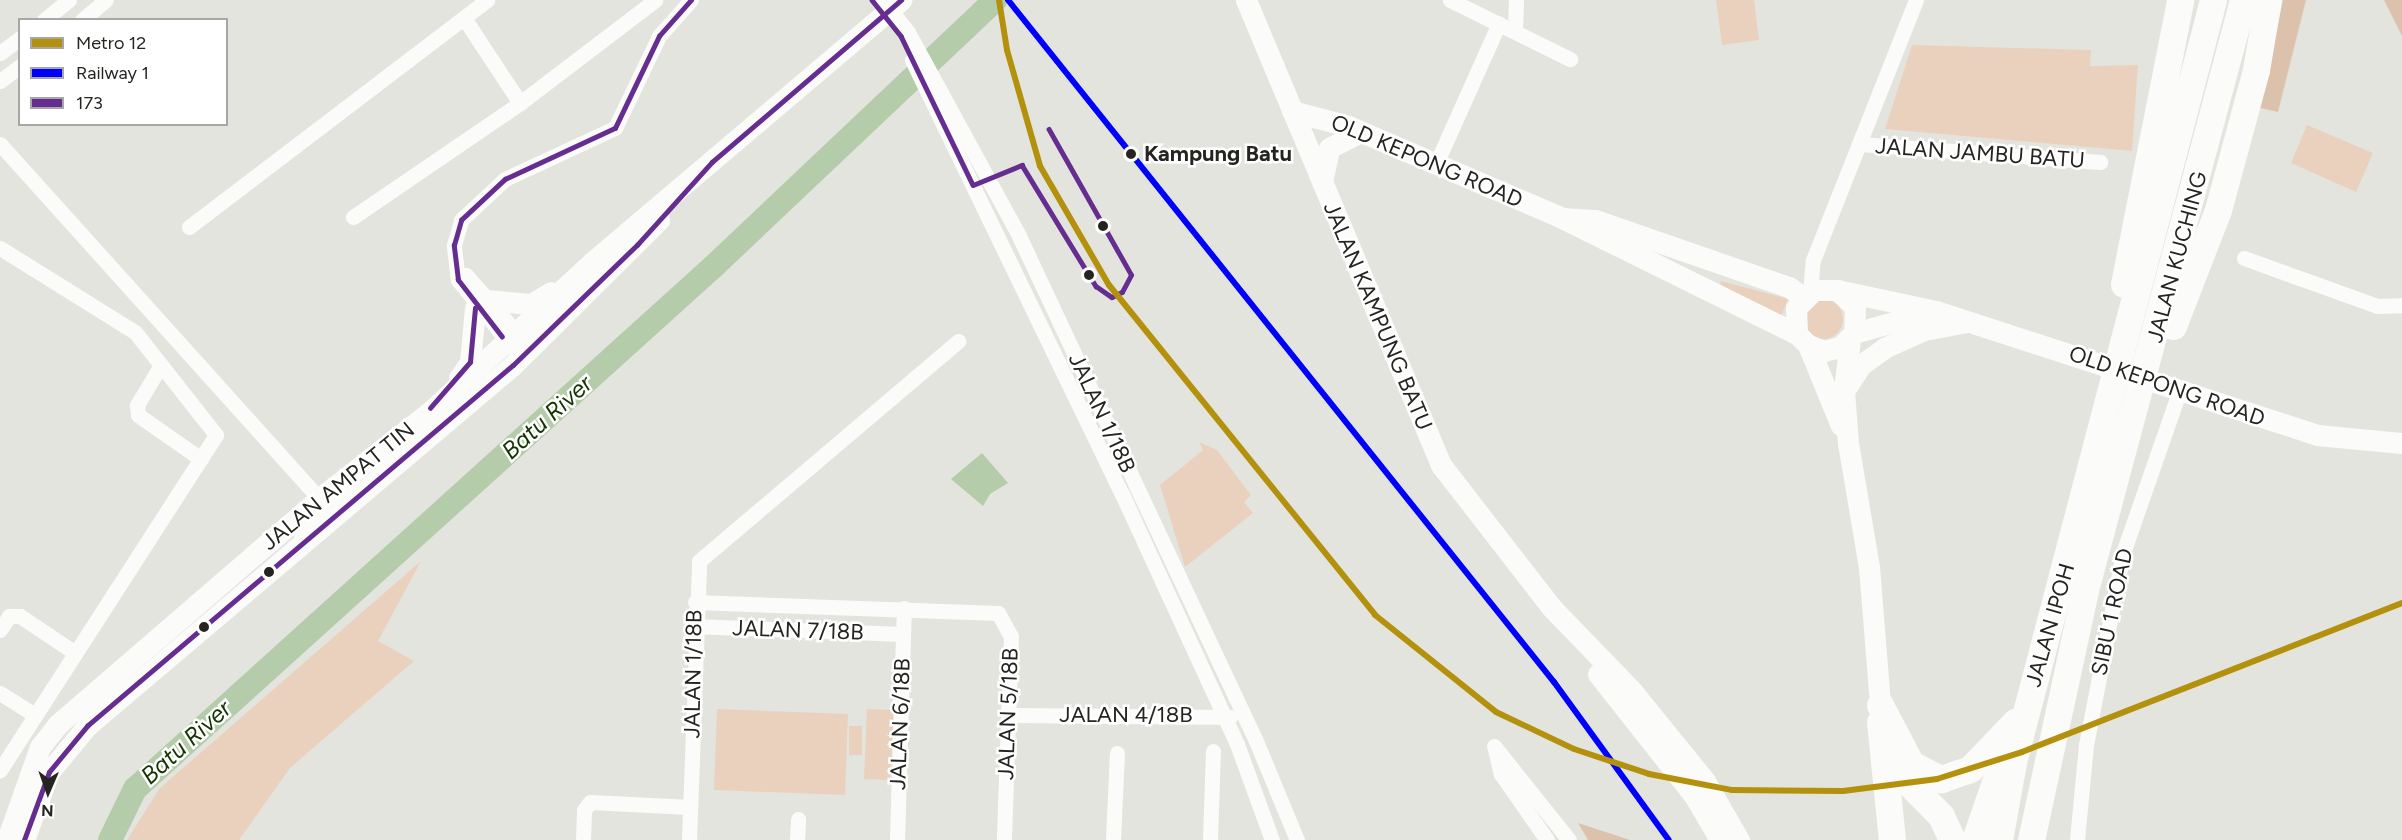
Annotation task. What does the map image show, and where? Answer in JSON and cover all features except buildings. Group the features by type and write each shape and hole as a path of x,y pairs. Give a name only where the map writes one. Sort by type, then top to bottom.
{"highway":[{"path":"2120,338 2180,0"},
{"name":"JALAN KUCHING","path":"2120,338 2191,87 2212,0"},
{"name":"JALAN KUCHING","path":"2157,351 2243,0"},
{"path":"2157,351 2218,210 2256,70 2265,6"},
{"name":"JALAN IPOH","path":"1999,840 2036,674 2106,410 2120,338"},
{"name":"JALAN IPOH","path":"2031,840 2085,590 2133,420 2157,351"},
{"path":"1975,840 2015,722 2036,674"},
{"path":"1880,705 1911,764 1941,779 1970,769 2015,722"},
{"path":"1880,705 1880,741 1892,840"},
{"path":"1880,741 1891,766 1941,816 1952,840"}],"street":[{"path":"46,18 69,0"},
{"path":"84,18 106,0"},
{"path":"189,227 487,0"},
{"path":"353,217 520,103 655,0"},
{"path":"519,345 481,304 454,267 456,233 465,214 505,179 615,128 659,36 691,0"},
{"path":"415,423 466,371 481,304 462,264 464,235 472,219 509,186 621,134 636,112 666,40 704,0"},
{"name":"JALAN 1/18B","path":"872,0 904,34"},
{"name":"JALAN 1/18B","path":"883,0 904,34 943,112 971,180 1223,717 1272,840"},
{"name":"JALAN AMPAT TIN","path":"24,840 49,772 87,726 392,467 519,345 591,263 902,0"},
{"name":"JALAN KAMPUNG BATU","path":"1246,0 1441,465 1552,608 1633,692 1698,772 1739,840"},
{"path":"1450,0 1515,29 1570,60"},
{"path":"1515,29 1516,0"},
{"name":"JALAN JAMBU BATU","path":"1806,295 1814,260 1916,0"},
{"path":"464,18 520,103"},
{"path":"1436,164 1499,23"},
{"path":"0,52 18,39"},
{"path":"0,81 18,68"},
{"name":"OLD KEPONG ROAD","path":"1292,111 1360,132 1560,218 1803,340"},
{"name":"JALAN 1/18B","path":"943,112 985,170 1243,719 1297,840"},
{"path":"1323,184 1329,148 1360,132"},
{"path":"0,144 320,498 322,510 277,567"},
{"name":"JALAN JAMBU BATU","path":"1860,144 2100,162"},
{"name":"JALAN AMPAT TIN","path":"7,840 48,735 320,498 519,345 637,245 712,162"},
{"path":"971,180 985,170"},
{"name":"OLD KEPONG ROAD","path":"1560,218 1595,220 1789,287 1806,295"},
{"path":"0,248 135,332 216,435 0,770"},
{"path":"2244,258 2377,306 2402,305"},
{"path":"1814,260 1823,282 1837,290 1855,307 1844,391 1848,444 1868,557 1880,705"},
{"path":"481,304 531,304 591,263"},
{"path":"1837,290 1806,295 1796,308 1803,340 1848,444"},
{"name":"OLD KEPONG ROAD","path":"1837,290 1935,311 2317,435 2402,443"},
{"path":"1803,340 1824,351 1852,336 1935,311"},
{"path":"1844,391 1861,365 1884,348 1924,330 1967,322"},
{"name":"JALAN 1/18B","path":"689,840 694,626 699,561 958,341"},
{"path":"161,365 137,405 138,415 201,459"},
{"name":"SIBU 1 ROAD","path":"2077,840 2086,746 2123,553 2179,392"},
{"path":"320,498 336,500 392,467"},
{"name":"JALAN 7/18B","path":"695,602 904,608"},
{"name":"JALAN 6/18B","path":"897,840 904,608"},
{"name":"JALAN 5/18B","path":"904,608 998,613 1011,636 1004,840"},
{"name":"JALAN KAMPUNG BATU","path":"1552,608 1568,638 1688,788 1720,840"},
{"path":"0,630 9,616 20,616 75,653"},
{"name":"JALAN 7/18B","path":"694,626 903,634"},
{"path":"0,693 34,715"},
{"name":"JALAN 4/18B","path":"1008,715 1243,719"},
{"path":"1547,840 1501,774 1494,746 1543,803 1569,840"},
{"path":"1210,840 1213,751"},
{"path":"1113,840 1117,753"},
{"path":"583,840 584,810 591,802 690,807"},
{"path":"1528,813 1543,803"},
{"path":"797,840 798,819"}],"shaded area":[{"path":"1716,0 1754,0 1759,40 1722,45"},
{"path":"2283,0 2306,0 2278,112 2260,108"},
{"path":"2384,0 2402,0 2402,36"},
{"path":"1912,45 2091,50 2090,66 2138,65 2132,151 1885,129"},
{"path":"2307,125 2373,153 2356,192 2291,163"},
{"path":"1721,281 1788,299 1780,319 1720,284"},
{"path":"1823,299 1831,300 1837,305 1842,311 1842,327 1837,333 1831,338 1823,339 1815,338 1809,333 1804,327 1803,319 1804,311 1809,305 1815,300"},
{"path":"1199,442 1217,450 1251,495 1244,502 1253,513 1185,567 1160,485 1203,450"},
{"path":"982,453 1008,483 990,494 983,506 951,479"},
{"path":"421,561 378,641 414,661 290,768 239,840 127,840 159,789"},
{"path":"717,709 848,714 845,795 714,790"},
{"path":"867,709 894,710 890,780 864,779"},
{"path":"849,726 862,726 862,755 849,755"},
{"path":"1578,823 1630,840 1588,840"}],"waterway":[{"name":"Batu River","path":"110,840 135,789 714,266 995,0"}],"metro line":[{"name":"12","path":"999,0 1007,50 1040,166 1109,285 1375,615 1496,712 1574,749 1649,774 1732,790 1843,791 1937,779 2022,752 2402,603"}],"rail line":[{"name":"1","path":"1008,0 1554,682 1669,840"}],"transit line":[{"name":"173","path":"502,337 458,280 454,245 461,220 505,179 615,128 659,36 691,0"},
{"name":"173","path":"872,0 901,36 973,185"},
{"name":"173","path":"24,840 49,772 87,726 513,365 637,245 712,162 901,0"},
{"name":"173","path":"973,185 1022,165 1096,286 1112,297 1122,292 1131,275 1049,130"},
{"name":"173","path":"430,408 470,362 475,308"}],"place":[{"name":"Kampung Batu","path":"1131,154"}]}
